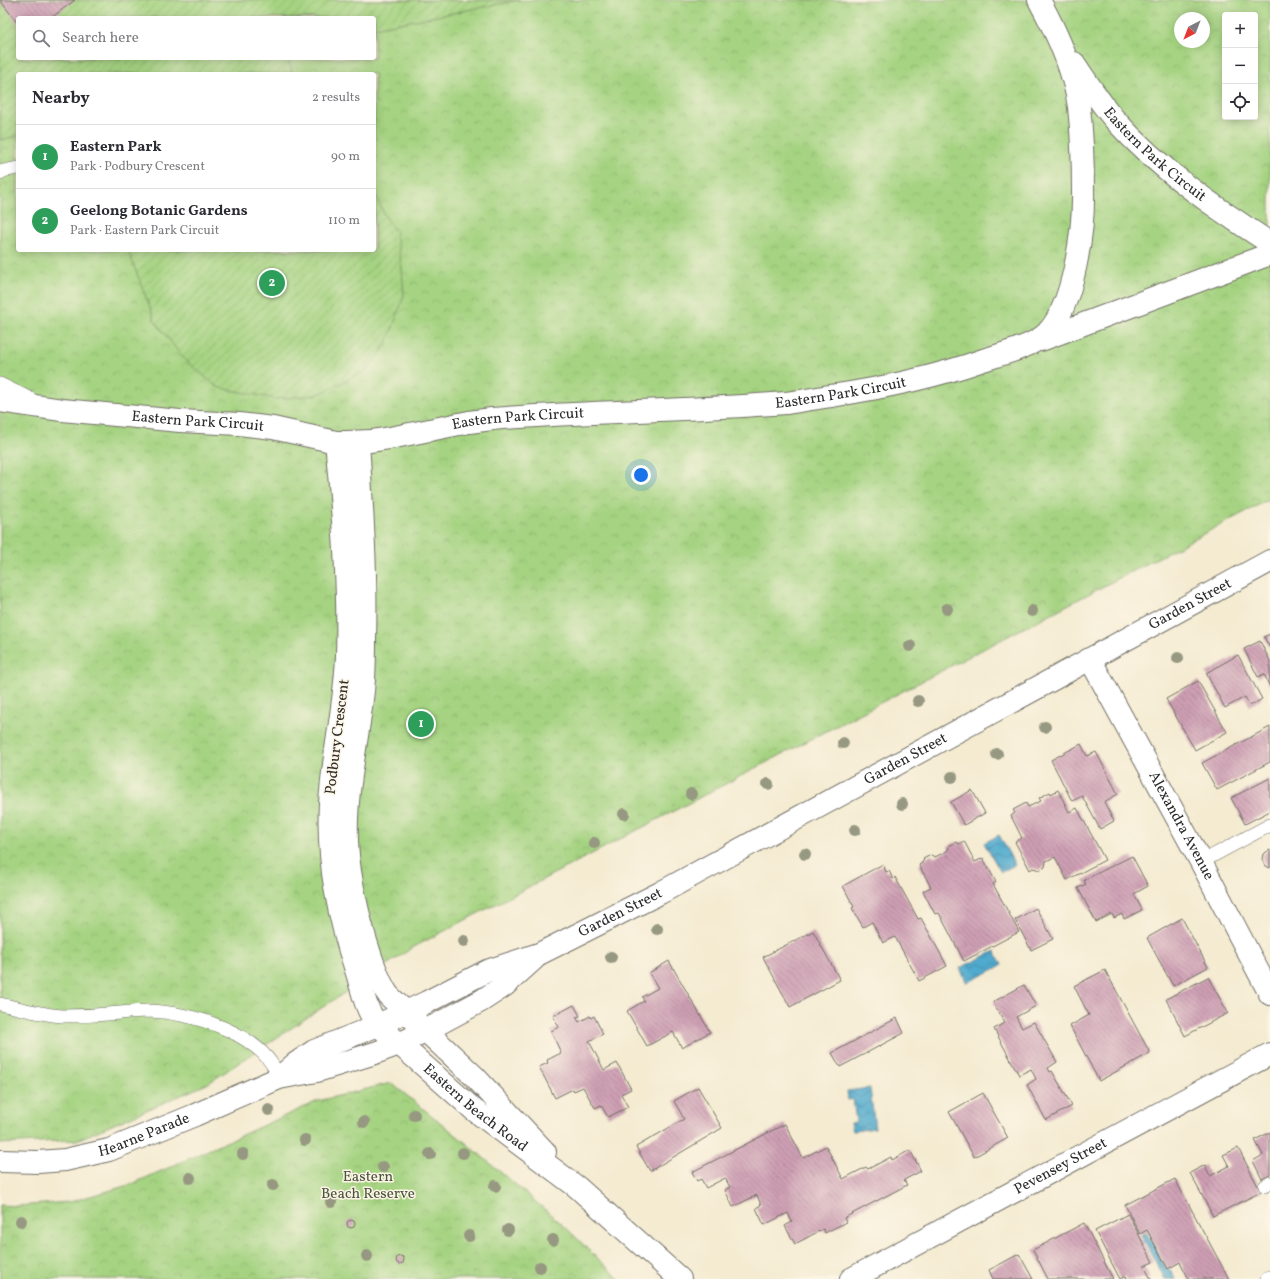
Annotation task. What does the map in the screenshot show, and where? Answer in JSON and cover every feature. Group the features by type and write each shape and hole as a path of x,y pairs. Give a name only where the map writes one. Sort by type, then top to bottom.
{"street":[{"name":"Eastern Park Circuit","path":"1033,342 1044,335 1054,324 1063,304 1074,270 1082,223 1083,201 1083,165 1078,107 1070,71 1061,45 1039,0"},
{"name":"Eastern Park Circuit","path":"1061,45 1115,120 1137,142 1194,192 1270,243"},
{"name":"Eastern Park Circuit","path":"0,401 62,410 180,421 267,427 336,442 358,442 390,438 477,421 787,402 854,393 934,376 976,363 1270,254"},
{"name":"Podbury Crescent","path":"336,442 344,524 348,625 344,702 330,803 330,848 333,876 345,934 369,1011 378,1025"},
{"name":"Podbury Crescent","path":"358,442 364,546 365,637 362,699 348,797 347,840 354,897 366,942 384,988 392,1000 405,1013"},
{"name":"Garden Street","path":"378,1025 405,1013 487,971 539,954 660,893 1270,561"},
{"name":"Alexandra Avenue","path":"1090,659 1201,862 1270,994"},
{"name":"Garden Street","path":"399,1044 492,995 539,954"},
{"name":"Eastern Beach Road","path":"405,1013 484,1086 576,1187"},
{"name":"Eastern Beach Road","path":"378,1025 479,1115 576,1187 680,1279"},
{"name":"Hearne Parade","path":"279,1078 295,1064 314,1051 378,1025"},
{"name":"Hearne Parade","path":"0,1161 38,1162 65,1160 109,1150 279,1078 317,1072 399,1044"},
{"name":"Pevensey Street","path":"851,1279 1270,1054"}],"lane":[{"path":"0,173 16,168"},
{"path":"0,384 29,399 62,410"},
{"path":"1201,862 1270,825"},
{"path":"0,1004 62,1016 145,1011 186,1016 218,1026 242,1037 265,1055 275,1067 279,1078"}],"green space":[{"path":"0,0 1270,0 1270,499 412,948 207,1084 77,1140 0,1144"},
{"path":"0,0 520,0 376,28 376,16 16,16 16,60 289,60 292,72 16,72 16,136 0,140"},
{"path":"376,196 385,216 396,233 402,269 404,296 390,335 381,353 365,371 317,395 276,399 217,387 183,358 155,321 129,252 376,252"},
{"name":"Eastern Beach Reserve","path":"391,1083 466,1143 562,1224 619,1279 0,1279 0,1205 17,1206 70,1202 132,1184 318,1101"}],"water":[{"path":"999,835 1015,865 1001,872 984,843"},
{"path":"995,951 1002,965 967,983 960,968"},
{"path":"870,1088 875,1128 853,1131 851,1123 856,1122 853,1099 848,1100 847,1091"},
{"path":"1146,1232 1167,1270 1169,1269 1175,1279 1165,1279 1141,1235"}],"building":[{"path":"0,0 75,0 54,16 16,16 16,21"},
{"path":"1270,634 1270,648 1264,637"},
{"path":"1260,641 1270,661 1270,687 1264,674 1258,677 1244,649"},
{"path":"1238,655 1262,699 1250,706 1245,697 1225,708 1206,673"},
{"path":"1198,681 1227,732 1195,750 1166,699"},
{"path":"1270,727 1270,762 1217,790 1202,763"},
{"path":"1081,744 1087,756 1096,752 1118,794 1104,802 1114,821 1100,829 1082,796 1072,801 1051,760"},
{"path":"1270,778 1270,811 1245,824 1231,798"},
{"path":"972,790 985,813 964,825 951,802"},
{"path":"1058,790 1069,812 1077,808 1105,860 1067,880 1055,857 1046,861 1045,867 1040,870 1033,868 1030,870 1015,842 1022,838 1011,816 1015,813 1013,810 1026,803 1028,807 1041,801 1039,798 1050,792 1051,794"},
{"path":"964,841 975,862 983,858 996,882 993,884 1019,932 964,961 939,913 935,914 923,891 931,887 919,865 924,860 923,859 931,855 935,857 947,851 949,848 948,846 956,842 959,844"},
{"path":"1270,850 1270,868 1266,866 1262,859 1263,854"},
{"path":"1132,856 1148,886 1134,894 1142,910 1124,919 1122,914 1114,918 1112,914 1096,922 1078,888 1086,884 1084,880"},
{"path":"883,864 886,872 889,871 893,879 895,877 918,919 921,918 947,966 919,981 895,937 883,943 872,922 863,927 852,908 854,907 843,886"},
{"path":"1036,908 1053,939 1031,950 1015,920"},
{"path":"1182,918 1208,967 1173,986 1147,938"},
{"path":"813,931 840,980 790,1007 763,957"},
{"path":"669,961 710,1032 682,1048 673,1032 647,1046 627,1011 644,1001 642,997 658,988 649,973"},
{"path":"1105,970 1150,1053 1099,1081 1070,1026 1089,1015 1074,986"},
{"path":"1208,977 1228,1013 1185,1036 1166,999"},
{"path":"1024,985 1036,1006 1016,1017 1022,1028 1034,1022 1057,1062 1048,1068 1050,1072 1052,1071 1072,1106 1046,1120 1027,1085 1036,1079 1031,1069 1019,1075 994,1029 1005,1023 993,1002"},
{"path":"574,1005 580,1016 576,1017 579,1022 590,1016 591,1018 594,1016 603,1034 589,1041 604,1070 617,1063 631,1089 621,1094 628,1107 608,1117 601,1105 595,1108 583,1087 574,1091 573,1089 555,1098 539,1067 548,1063 547,1060 561,1053 551,1031 559,1027 553,1016"},
{"path":"897,1018 904,1033 840,1067 832,1053"},
{"path":"698,1087 722,1128 650,1171 636,1147 684,1119 674,1101"},
{"path":"983,1093 1008,1138 974,1157 949,1112"},
{"path":"785,1124 803,1158 826,1146 843,1179 866,1167 868,1169 891,1157 892,1160 910,1150 921,1171 904,1180 907,1185 844,1218 846,1222 825,1233 823,1229 795,1244 785,1226 792,1222 788,1213 764,1225 756,1208 761,1205 757,1195 733,1207 725,1190 730,1187 725,1178 706,1188 701,1179 697,1181 692,1172"},
{"path":"1270,1132 1270,1175 1262,1179 1253,1161 1263,1155 1255,1140"},
{"path":"1238,1148 1261,1192 1213,1216 1190,1173 1205,1165 1210,1176 1220,1171 1229,1166 1223,1155"},
{"path":"1175,1179 1229,1279 1189,1279 1180,1262 1168,1269 1147,1230 1140,1234 1125,1205"},
{"path":"1128,1214 1153,1262 1144,1266 1151,1279 1127,1279 1126,1276 1120,1279 1095,1231"},
{"path":"349,1220 353,1220 355,1224 353,1228 349,1228 347,1226 347,1222"},
{"path":"1084,1223 1113,1279 1048,1279 1033,1250"},
{"path":"1019,1254 1033,1279 993,1279 989,1270"},
{"path":"398,1256 402,1256 404,1260 402,1264 398,1264 396,1262 396,1258"}],"place":[{"name":"Geelong Botanic Gardens","path":"272,283"},
{"name":"Eastern Park","path":"421,724"}]}
